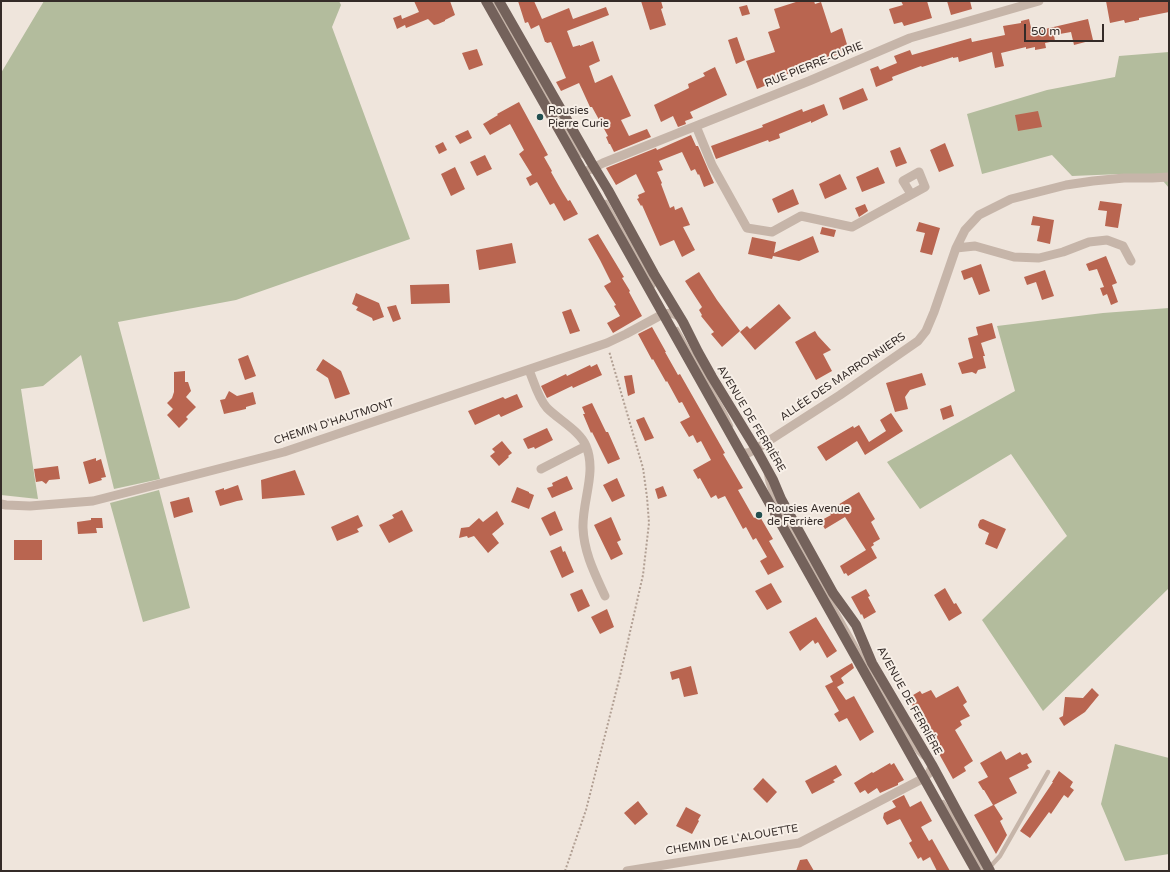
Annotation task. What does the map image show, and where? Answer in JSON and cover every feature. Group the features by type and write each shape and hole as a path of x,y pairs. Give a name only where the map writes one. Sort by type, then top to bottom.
{"main road":[{"path":"486,1 585,175 666,312 749,466 927,780 976,871"},
{"name":"AVENUE DE FERRIÈRE","path":"499,1 596,164 608,190 654,274 754,450 764,463 781,499 833,592 856,625 872,663 932,765 986,870"}],"street":[{"name":"RUE PIERRE-CURIE","path":"585,175 596,164 809,81 910,38 1039,1"},
{"path":"696,126 712,165 747,228 772,232 801,216 852,227 911,194"},
{"name":"ALLÉE DES MARRONNIERS","path":"754,450 840,395 918,342 926,331 934,312 956,248 965,230 979,216 1011,199 1066,185 1124,178 1169,177"},
{"path":"956,248 975,246 1014,257 1039,258 1063,252 1089,242 1108,240 1123,246 1131,261"},
{"path":"667,295 668,303 666,312 679,316"},
{"name":"CHEMIN D'HAUTMONT","path":"1,504 30,506 93,501 284,452 607,343 666,312"},
{"path":"529,370 538,393 546,406 560,420 580,436 586,446 589,456 590,470 582,526 584,542 588,560 605,596"},
{"path":"541,470 586,446"},
{"path":"742,453 748,453 754,450"},
{"path":"749,466 749,456 754,450"},
{"path":"927,780 932,765"},
{"path":"927,780 930,775 939,778"},
{"name":"CHEMIN DE L'ALOUETTE","path":"627,871 799,843 927,780"}],"lane":[{"path":"492,1 580,154 596,164"},
{"path":"927,780 938,794 986,870 1000,856 1048,772"}],"path":[{"path":"565,871 586,810 620,676 642,575 649,523 643,468 607,343"}],"green space":[{"path":"44,1 339,1 341,5 332,27 410,239 236,300 118,322 160,479 114,489 81,355 43,386 21,389 38,499 1,495 1,73"},
{"path":"1169,52 1169,188 1158,175 1121,174 1072,176 1052,155 982,174 967,114 1047,90 1115,77 1119,56"},
{"path":"1169,308 1169,588 1043,711 982,620 1067,536 1011,454 920,509 887,462 1015,391 997,326 1103,313"},
{"path":"159,490 190,608 143,622 110,503"},
{"path":"1115,744 1169,758 1169,854 1125,861 1101,804"}],"building":[{"path":"414,1 450,1 455,15 434,25 428,19 406,28 405,25 397,29 393,18 401,15 402,19 419,12"},
{"path":"518,1 534,1 542,19 569,8 573,19 606,7 609,15 567,31 573,47 593,41 600,61 589,66 595,83 612,75 631,116 621,120 629,136 647,129 651,137 614,152 606,137 608,136 592,107 590,107 579,83 561,91 556,82 566,78 551,42 545,42 539,25 531,29 528,22 525,23"},
{"path":"641,1 661,1 663,8 661,9 666,25 650,30"},
{"path":"799,1 814,1 815,4 821,2 831,33 842,28 849,51 799,67 800,69 778,78 779,80 757,89 746,61 775,52 768,32 780,28 774,9"},
{"path":"901,1 927,1 932,18 904,26 902,22 894,24 889,9 903,5"},
{"path":"947,1 970,1 972,9 951,15"},
{"path":"1106,1 1169,1 1169,12 1139,18 1139,20 1125,23 1124,20 1110,23"},
{"path":"747,5 750,14 742,16 739,7"},
{"path":"1029,19 1032,32 1088,19 1093,40 1074,45 1071,32 1054,35 1055,41 1045,43 1046,48 1035,50 1035,47 1026,49 1026,47 1001,53 1004,66 995,68 992,52 959,62 958,57 953,57 922,67 921,66 892,77 893,80 876,87 870,69 878,66 880,70 897,63 894,56 910,50 912,55 971,38 972,42 1005,35 1003,26 1021,23 1021,21"},
{"path":"737,37 745,60 736,64 728,40"},
{"path":"477,49 483,65 469,70 462,53"},
{"path":"715,67 727,95 690,112 693,118 685,121 686,124 678,127 673,116 661,122 654,105 689,88 688,84 705,76 703,73"},
{"path":"863,88 868,100 843,110 839,98"},
{"path":"519,102 548,155 544,157 552,171 551,172 568,201 570,200 578,214 564,221 554,203 550,205 537,182 530,186 526,178 532,175 519,154 524,150 510,124 490,135 483,124 498,115 497,114"},
{"path":"824,104 828,115 811,123 811,121 779,134 780,138 769,142 768,140 716,159 711,146 763,127 762,125 802,109 803,112"},
{"path":"1038,111 1042,127 1018,131 1015,115"},
{"path":"468,130 472,138 460,144 455,136"},
{"path":"691,135 696,146 698,146 714,183 704,187 699,174 698,175 695,169 691,171 682,152 659,161 663,170 657,172 670,208 674,206 675,210 682,207 690,225 683,227 695,250 682,257 674,240 660,246 642,205 641,206 637,199 639,198 638,195 645,192 636,174 616,185 606,168 656,148 657,150"},
{"path":"443,142 447,150 439,154 435,146"},
{"path":"945,143 954,166 939,172 930,150"},
{"path":"900,147 907,163 896,167 890,151"},
{"path":"485,155 492,169 477,176 470,162"},
{"path":"455,167 465,189 451,196 441,174"},
{"path":"878,167 885,183 862,192 856,177"},
{"path":"840,174 847,189 825,199 819,184"},
{"path":"793,189 799,204 778,213 772,199"},
{"path":"1100,201 1122,204 1118,228 1105,226 1107,211 1098,210"},
{"path":"865,204 868,211 859,217 855,208"},
{"path":"1033,216 1054,220 1050,244 1037,241 1040,226 1031,225"},
{"path":"919,222 940,228 932,255 920,252 925,233 916,231"},
{"path":"822,227 836,230 834,237 820,234"},
{"path":"598,234 624,277 622,278 642,316 613,333 607,323 620,316 614,306 616,305 604,286 611,282 588,239"},
{"path":"813,236 819,252 799,261 773,256 772,259 748,254 752,237 776,242 774,253"},
{"path":"512,243 516,263 479,270 476,250"},
{"path":"1106,256 1117,283 1112,285 1118,302 1111,305 1107,294 1103,296 1100,288 1104,287 1097,269 1089,271 1086,264"},
{"path":"981,264 990,291 979,295 972,277 964,280 961,271"},
{"path":"1045,270 1054,296 1042,300 1036,282 1027,285 1024,277"},
{"path":"699,272 740,331 722,347 711,334 714,332 701,316 702,315 699,310 702,307 685,281"},
{"path":"449,284 450,303 411,304 410,285"},
{"path":"356,293 379,303 384,317 373,321 372,318 356,310 358,307 352,304"},
{"path":"779,304 791,318 755,350 740,332 747,326 750,329"},
{"path":"396,305 401,319 393,322 387,307"},
{"path":"571,309 580,331 570,334 562,312"},
{"path":"992,323 996,338 981,343 985,356 983,356 986,368 978,370 976,374 972,372 962,374 958,363 973,358 968,338 978,335 976,327"},
{"path":"652,327 678,375 680,374 725,453 723,454 743,488 738,490 754,518 759,515 773,539 769,541 784,567 768,575 760,561 767,557 756,538 753,540 746,527 743,529 725,496 718,499 716,495 711,498 700,478 698,479 693,470 711,460 701,441 697,443 693,435 689,437 680,422 690,417 682,402 679,403 667,381 666,382 653,359 652,360 638,334"},
{"path":"815,331 831,350 823,354 832,371 816,380 795,342"},
{"path":"248,355 256,376 245,380 238,359"},
{"path":"323,359 341,371 350,394 335,399 328,378 316,370"},
{"path":"597,364 602,375 573,388 572,386 547,398 541,386 566,374 567,376 590,365 591,367"},
{"path":"185,371 185,382 188,382 191,391 186,397 196,407 186,417 188,419 179,428 167,415 173,409 167,403 172,398 174,392 174,372"},
{"path":"922,373 926,385 910,390 905,397 908,409 895,412 886,383"},
{"path":"632,375 635,393 628,396 624,376"},
{"path":"229,391 237,396 253,392 256,404 246,407 246,409 224,414 220,400 225,399"},
{"path":"517,394 523,407 501,417 499,414 475,425 468,411 503,397 505,399"},
{"path":"592,403 606,432 608,432 620,459 608,464 592,432 591,433 583,414 585,414 582,407"},
{"path":"951,405 954,416 943,420 940,409"},
{"path":"891,413 903,431 865,455 857,441 826,461 817,447 853,426 854,428 859,425 869,442 886,431 880,420"},
{"path":"644,417 654,438 645,441 636,420"},
{"path":"547,428 553,440 535,449 534,447 528,449 523,439"},
{"path":"502,441 512,453 499,466 490,456 495,452 492,449"},
{"path":"96,458 96,461 101,459 106,477 101,478 102,480 89,484 83,462"},
{"path":"58,466 60,479 49,480 46,484 42,481 36,482 34,469"},
{"path":"295,470 305,495 262,499 261,480"},
{"path":"567,476 573,489 552,498 547,488 553,486 552,483"},
{"path":"617,478 625,496 612,502 603,485"},
{"path":"238,485 243,500 220,506 215,491 224,488 224,490"},
{"path":"663,486 667,496 658,499 655,489"},
{"path":"517,487 534,495 529,509 511,502"},
{"path":"859,492 875,519 871,522 880,539 873,543 874,545 871,547 877,558 848,576 846,573 844,574 840,566 866,550 845,517 825,529 820,521 831,515 828,511"},
{"path":"189,497 193,512 174,518 170,502"},
{"path":"402,510 413,531 389,543 379,525 394,518 392,515"},
{"path":"497,511 504,524 492,534 499,543 488,553 474,536 459,538 461,528 469,527 479,518 483,522"},
{"path":"555,511 563,530 550,536 541,518"},
{"path":"358,515 363,526 357,529 359,532 337,541 331,527"},
{"path":"611,517 621,540 617,542 623,554 611,560 594,525"},
{"path":"91,518 102,518 103,528 96,528 97,533 78,534 77,522 91,520"},
{"path":"983,519 1006,529 997,549 985,544 989,533 979,528 978,525 980,520"},
{"path":"14,540 42,540 42,560 14,560"},
{"path":"561,546 563,552 565,551 574,572 562,578 550,551"},
{"path":"771,583 782,602 767,610 755,591"},
{"path":"945,588 954,604 956,603 962,613 949,621 934,595"},
{"path":"582,589 590,606 578,612 570,594"},
{"path":"866,589 870,596 868,597 876,612 864,619 851,597"},
{"path":"607,609 614,627 600,634 591,617"},
{"path":"816,617 837,651 827,658 818,642 815,644 813,640 800,651 789,632"},
{"path":"852,663 854,668 841,678 844,683 837,687 846,700 854,696 874,732 860,741 847,718 839,722 834,714 839,711 825,686 833,682 830,676"},
{"path":"691,666 698,694 684,697 679,678 672,680 670,672"},
{"path":"958,686 967,702 963,705 970,716 960,721 962,725 955,730 973,761 964,767 966,771 953,779 908,698 920,691 922,694 931,690 936,698"},
{"path":"1092,688 1099,695 1085,712 1064,726 1059,718 1063,716 1065,697 1083,698"},
{"path":"1001,751 1006,760 1020,752 1022,755 1027,753 1032,762 1027,765 1029,768 1009,778 1017,793 994,805 1003,819 1000,821 1007,835 996,854 974,815 993,805 978,782 988,777 980,763"},
{"path":"890,763 891,765 894,763 904,780 898,783 898,785 880,793 877,788 868,794 865,790 860,793 854,783"},
{"path":"836,765 842,775 833,780 835,782 812,794 805,781"},
{"path":"1059,771 1073,782 1070,787 1074,790 1068,798 1064,795 1051,814 1049,812 1030,838 1020,831"},
{"path":"763,778 777,792 767,803 753,789"},
{"path":"904,795 910,807 921,801 932,821 921,827 929,841 932,839 950,871 937,871 930,857 923,861 921,857 918,859 909,843 912,841 900,819 887,825 883,818 884,813 896,807 892,801"},
{"path":"638,801 648,814 635,825 624,813"},
{"path":"686,807 701,815 692,834 676,826"},
{"path":"807,859 814,871 796,871 800,860"}],"place":[{"name":"Rousies Pierre Curie","path":"540,117"},
{"name":"Rousies Avenue de Ferrière","path":"759,515"}]}
